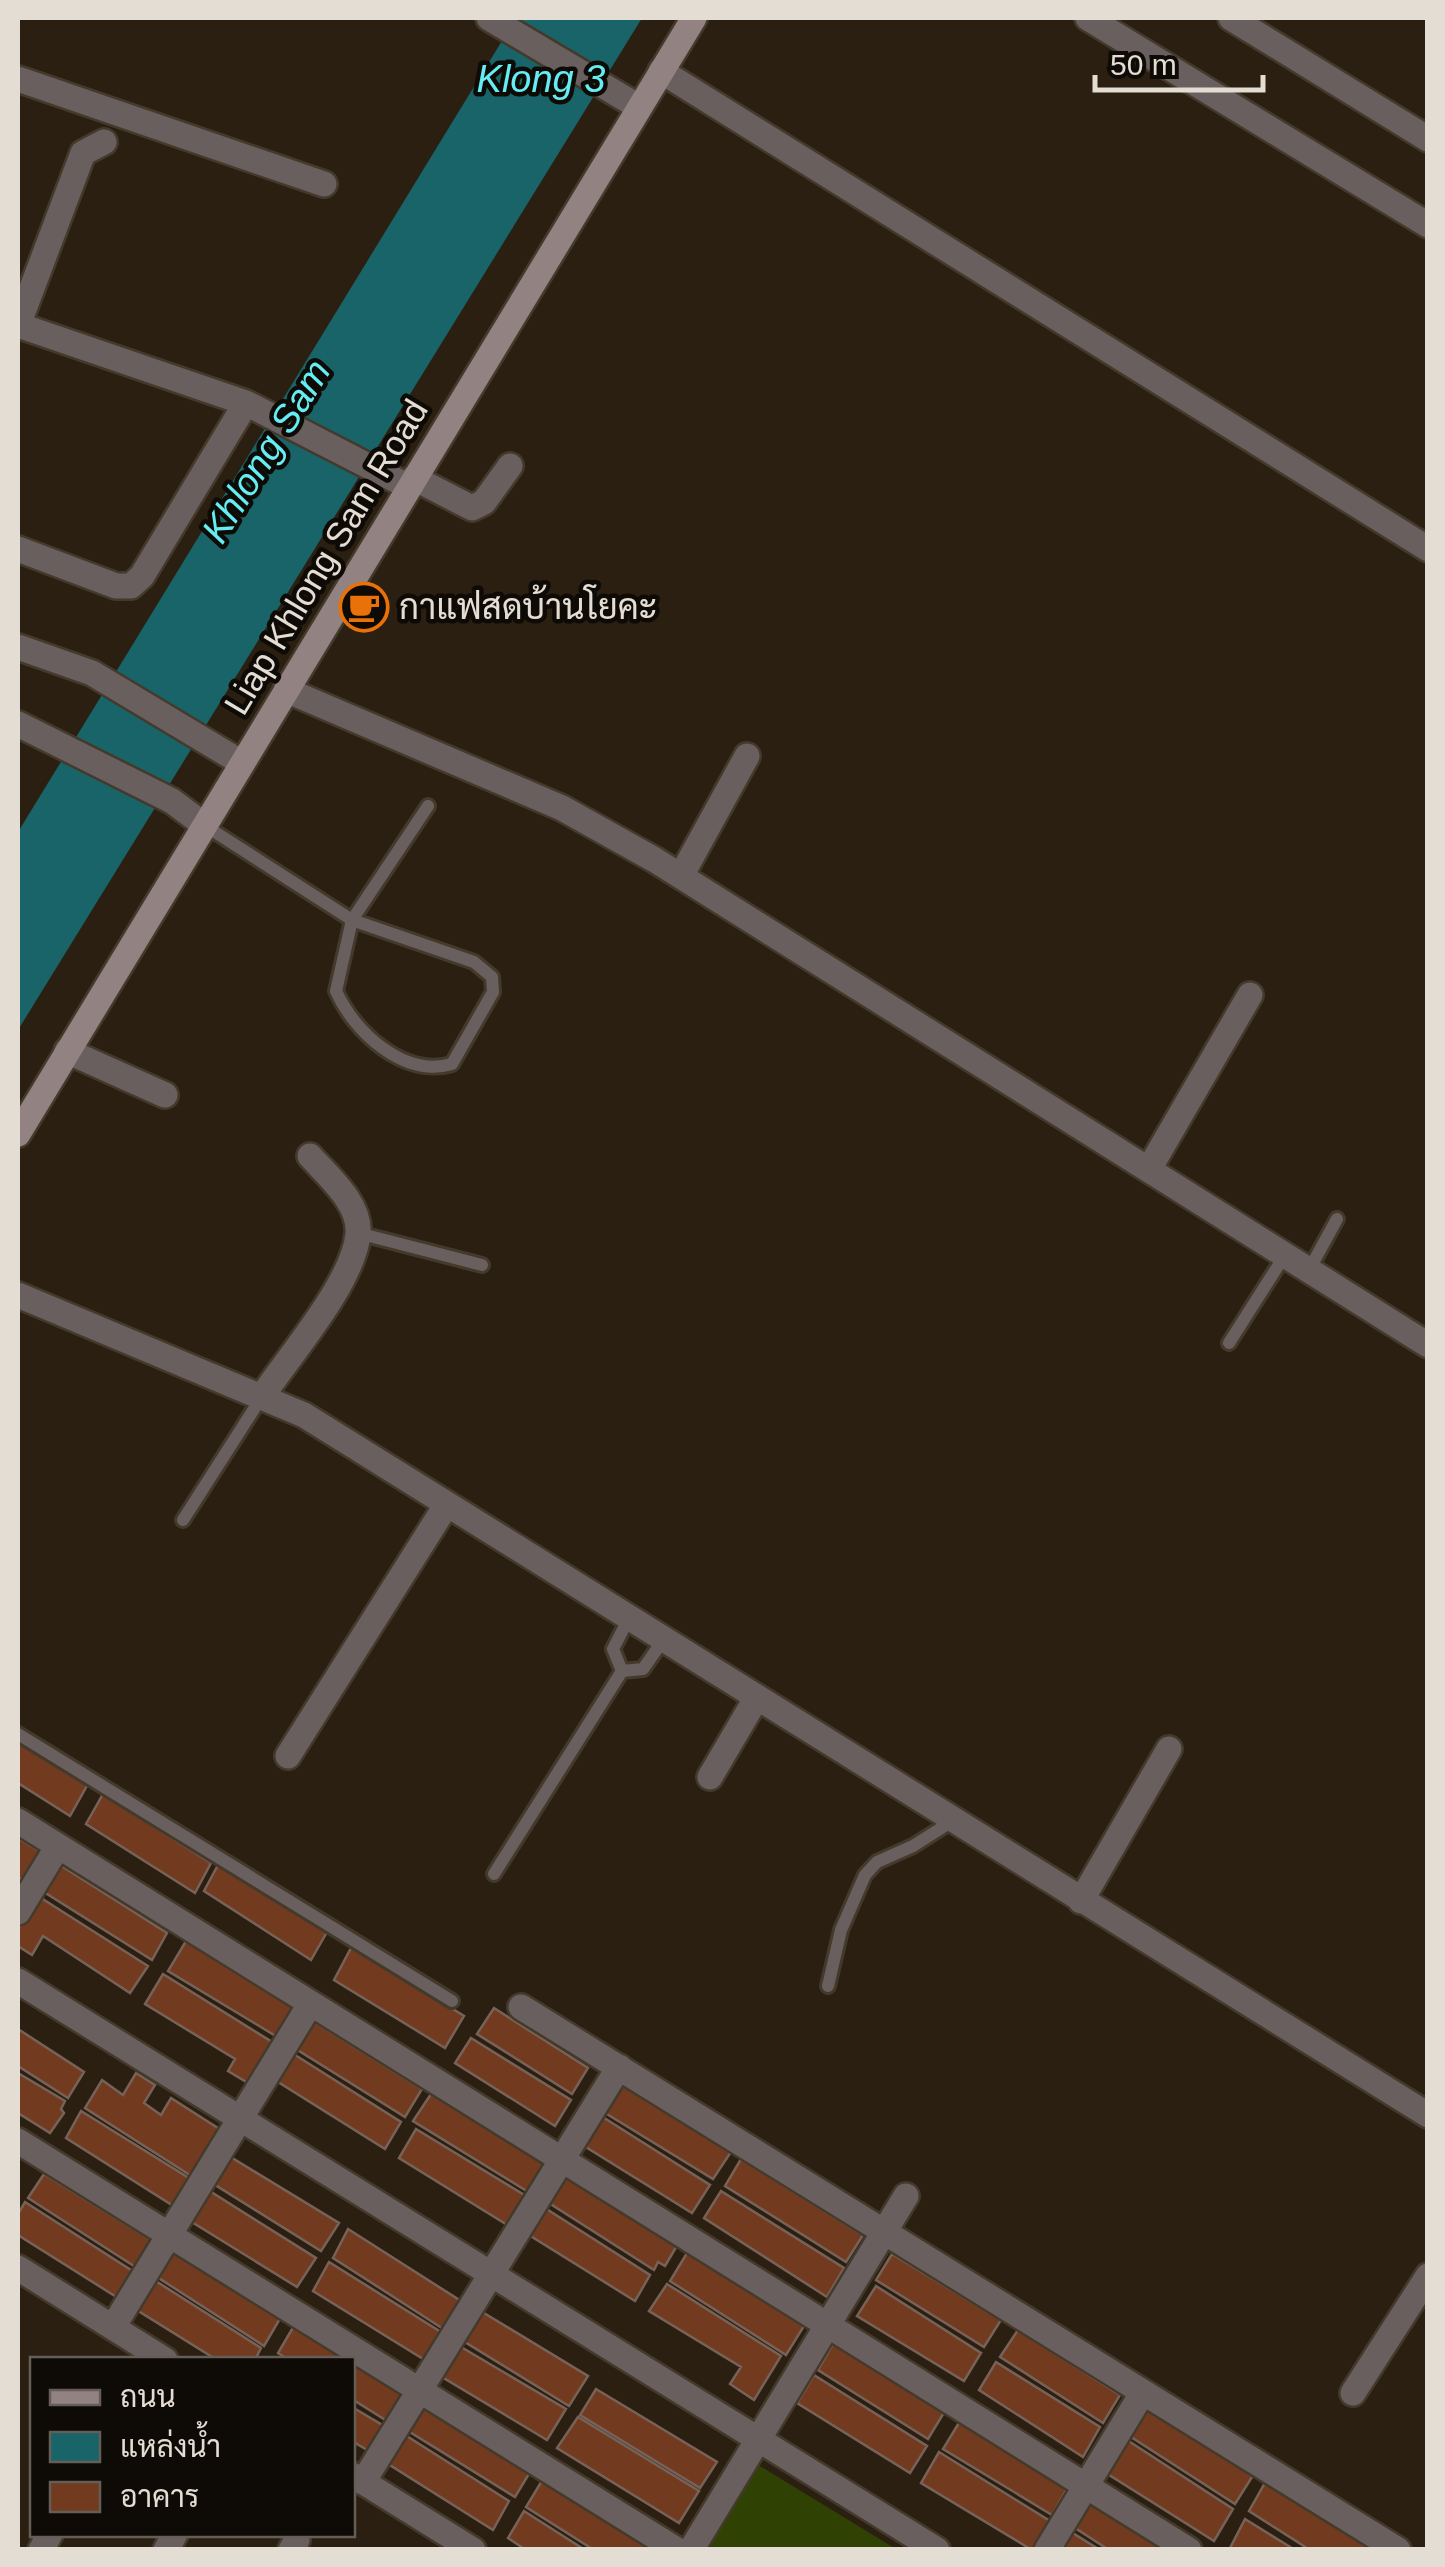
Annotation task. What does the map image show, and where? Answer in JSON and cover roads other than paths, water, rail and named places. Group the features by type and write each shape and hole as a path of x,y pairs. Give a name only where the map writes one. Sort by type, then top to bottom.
{"main road":[{"name":"Liap Khlong Sam Road","path":"18,1134 412,483 631,102 661,71 694,18"}],"street":[{"path":"1088,18 1428,224"},
{"path":"1232,18 1428,139"},
{"path":"494,20 631,102"},
{"path":"661,71 1428,549"},
{"path":"18,79 324,184"},
{"path":"104,142 84,153 18,325 252,406 371,465 472,508 484,502 510,466"},
{"path":"18,549 116,586 131,586 142,576 252,406"},
{"path":"18,647 92,674 242,763"},
{"path":"286,690 562,808 680,876 1428,1345"},
{"path":"18,724 172,802 204,825"},
{"path":"680,876 748,756"},
{"path":"1149,1169 1250,995"},
{"path":"67,1051 165,1095"},
{"path":"263,1394 342,1277 358,1233 353,1211 340,1189 310,1156"},
{"path":"18,1295 263,1394 447,1504 1428,2115"},
{"path":"288,1756 447,1504"},
{"path":"710,1776 757,1698"},
{"path":"1081,1902 1169,1749"},
{"path":"18,1821 1189,2550"},
{"path":"18,1912 58,1846"},
{"path":"18,1981 937,2550"},
{"path":"113,2327 310,2006"},
{"path":"521,2007 1396,2549"},
{"path":"473,2550 358,2478 420,2390 618,2068"},
{"path":"18,2141 677,2550"},
{"path":"691,2550 906,2196"},
{"path":"18,2268 160,2357"},
{"path":"1353,2393 1428,2276"},
{"path":"1048,2550 1143,2392"}],"lane":[{"path":"204,825 352,920 474,962 492,977 493,992 452,1064 425,1068 366,1038 336,991 352,920 428,806"},
{"path":"1309,1270 1337,1219"},
{"path":"358,1233 482,1265"},
{"path":"1229,1343 1285,1255"},
{"path":"183,1520 263,1394"},
{"path":"622,1672 614,1649 629,1618"},
{"path":"494,1874 622,1672 643,1669 664,1640"},
{"path":"18,1734 452,2001"},
{"path":"828,1986 841,1930 865,1875 877,1862 913,1846 954,1820"}],"water":[{"name":"Klong 3","path":"516,18 642,18 18,1030 18,832"}],"place":[{"name":"กาแฟสดบ้านโยคะ","path":"364,607"}],"water label":[{"name":"Khlong Sam","path":"266,451"}]}
